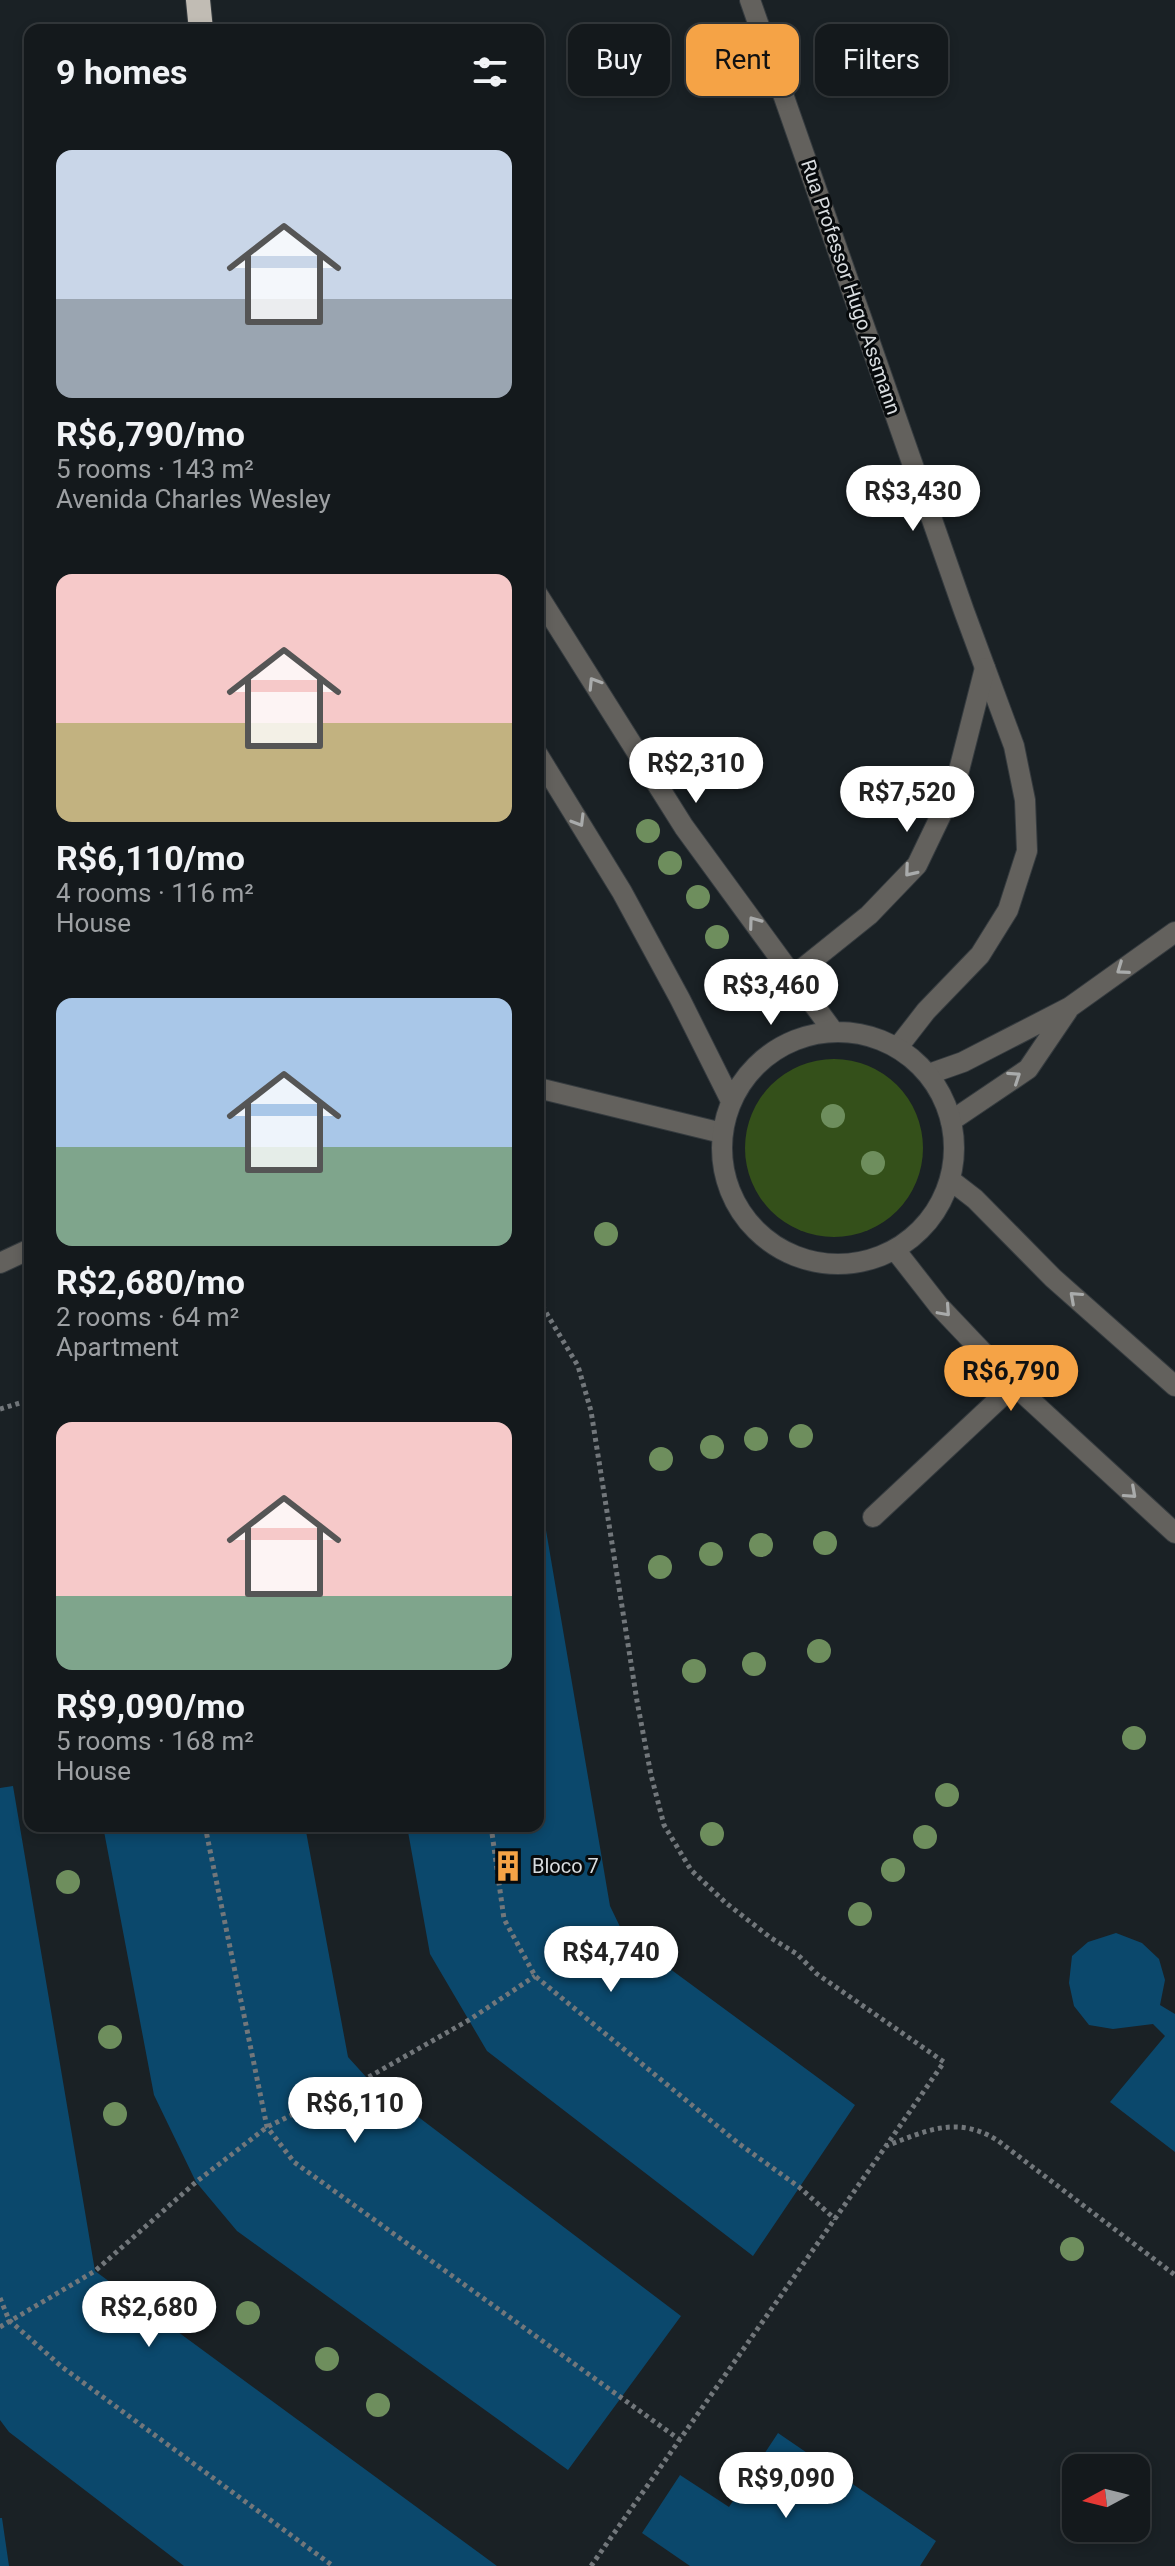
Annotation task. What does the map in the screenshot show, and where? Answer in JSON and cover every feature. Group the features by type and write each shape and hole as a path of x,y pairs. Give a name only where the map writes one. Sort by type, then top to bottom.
{"highway":[{"path":"198,0 200,24"}],"street":[{"path":"188,0 198,24"},
{"name":"Rua Professor Hugo Assmann","path":"750,0 1014,746 1025,800 1027,851 1008,910 980,955 926,1011 898,1047"},
{"path":"544,605 684,827 833,1031"},
{"path":"793,976 869,915 917,865 955,786 985,668"},
{"path":"544,765 622,892 731,1101"},
{"path":"929,1074 963,1062 1070,1007 1175,932"},
{"path":"951,1121 1028,1069 1070,1007"},
{"path":"833,1031 874,1036 898,1047 929,1074 944,1097 951,1121 955,1163 953,1182 924,1228 896,1251 868,1262 825,1265 790,1255 759,1235 736,1205 724,1171 722,1133 731,1101 748,1074 772,1052 801,1037 833,1031"},
{"path":"544,1089 722,1133"},
{"path":"953,1182 975,1199 1053,1278 1175,1386"},
{"path":"896,1251 939,1306 1014,1385 1175,1533"},
{"path":"0,1263 24,1252"},
{"path":"873,1517 1014,1385"}],"path":[{"path":"544,1309 578,1366 591,1411 637,1701 664,1825 691,1870 726,1903 797,1954 817,1974 944,2062 591,2566"},
{"path":"0,1409 24,1402"},
{"path":"206,1832 267,2127 294,2162 680,2440"},
{"path":"492,1832 504,1919 535,1976 835,2219"},
{"path":"0,2327 95,2271 196,2182 267,2127 367,2078 469,2020 535,1976"},
{"path":"886,2146 935,2128 977,2128 1175,2275"},
{"path":"0,2298 9,2320 62,2367 333,2566"}],"green space":[{"path":"834,1059 868,1066 897,1085 916,1114 923,1148 916,1182 897,1211 868,1230 834,1237 800,1230 771,1211 752,1182 745,1148 752,1114 771,1085 800,1066"}],"building":[{"name":"Bloco 7","path":"544,1518 610,1906 624,1935 855,2105 753,2256 487,2051 430,1954 408,1832 544,1832"},
{"path":"13,1786 95,2271 497,2566 184,2566 9,2432 0,2420 0,1788"},
{"path":"104,1832 306,1832 348,2057 367,2078 681,2316 568,2470 237,2231 196,2182 154,2095"},
{"path":"1116,1933 1142,1943 1159,1959 1165,1980 1160,2005 1175,2014 1175,2152 1110,2102 1165,2036 1153,2024 1113,2029 1089,2025 1074,2006 1069,1983 1072,1956 1088,1942"},
{"path":"778,2433 936,2541 920,2566 690,2566 642,2533 680,2475 729,2507"},
{"path":"2,2518 9,2566 0,2566"}],"place":[{"name":"Bloco 7","path":"508,1866"}]}
